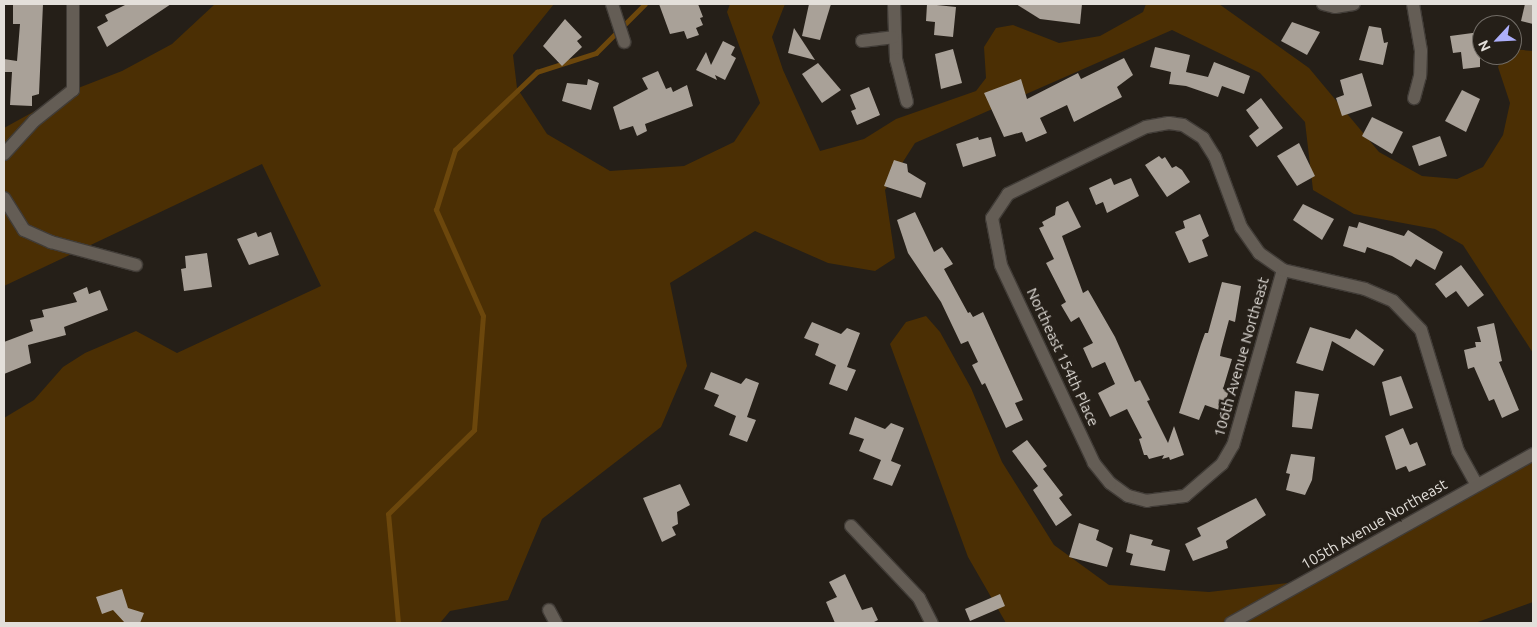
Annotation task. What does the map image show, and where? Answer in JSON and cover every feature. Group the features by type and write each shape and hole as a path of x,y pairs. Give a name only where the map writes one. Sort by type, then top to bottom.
{"street":[{"path":"4,154 34,121 73,90 73,4"},
{"path":"612,4 624,42"},
{"path":"894,4 894,37 907,102"},
{"path":"1323,4 1335,7 1354,4"},
{"path":"1413,4 1421,50 1420,76 1414,98"},
{"path":"862,41 894,37"},
{"name":"Northeast 154th Place","path":"1128,496 1110,483 1094,463 1001,265 992,218 1008,194 1146,127 1169,123 1182,125 1203,138 1215,157 1241,227 1259,253 1283,270"},
{"path":"4,198 24,230 51,242 136,266"},
{"path":"1283,270 1365,289 1393,301 1414,322 1429,352 1443,411 1458,451 1476,484"},
{"name":"106th Avenue Northeast","path":"1128,496 1147,501 1185,496 1222,464 1233,445 1283,270"},
{"name":"105th Avenue Northeast","path":"1231,623 1476,484 1533,454"},
{"path":"851,526 919,598 932,623"},
{"path":"549,610 556,623"}],"shaded area":[{"path":"215,4 554,4 513,55 517,88 547,134 610,171 684,166 734,142 760,103 727,12 730,4 785,4 772,37 783,70 820,151 864,139 896,119 976,91 986,78 984,47 996,28 1013,25 1059,43 1100,36 1143,12 1146,4 1219,4 1309,68 1379,152 1422,176 1457,179 1483,167 1503,135 1510,103 1499,65 1522,65 1522,50 1533,51 1533,353 1463,245 1435,229 1354,214 1313,190 1305,122 1260,73 1172,30 915,143 885,190 895,258 875,271 828,263 755,231 670,283 687,366 661,427 542,519 508,600 450,611 440,623 4,623 4,418 34,400 63,367 85,353 136,331 177,353 321,286 262,164 4,286 4,128 73,90 122,71 172,44"},
{"path":"926,316 940,332 971,388 1002,462 1054,545 1109,585 1209,592 1306,581 1533,454 1533,602 1475,623 1006,623 968,557 890,344 906,322"}],"building":[{"path":"13,4 43,4 39,94 32,96 32,106 10,105 12,72 4,72 4,59 17,61 20,24 13,24"},
{"path":"127,4 171,4 107,47 97,27 108,21 105,15"},
{"path":"659,4 698,4 703,17 700,18 703,25 696,28 699,35 687,39 684,31 670,34"},
{"path":"809,4 831,4 820,40 802,36"},
{"path":"927,4 956,7 953,37 934,35 935,22 926,21"},
{"path":"1016,4 1082,4 1080,24 1040,19"},
{"path":"1525,4 1533,4 1533,24 1522,21"},
{"path":"565,19 582,37 577,41 582,47 562,66 543,46"},
{"path":"1292,22 1320,32 1307,55 1281,41"},
{"path":"1369,26 1381,28 1384,43 1388,42 1383,65 1359,60"},
{"path":"794,28 815,60 788,53"},
{"path":"1472,33 1472,65 1480,65 1480,67 1463,69 1461,52 1453,53 1450,36"},
{"path":"723,41 735,47 731,55 736,58 725,80 715,75 717,80 696,70 706,52 711,65"},
{"path":"1155,47 1190,55 1186,72 1208,77 1214,62 1250,76 1244,94 1222,86 1218,97 1186,86 1169,84 1171,72 1150,67"},
{"path":"953,49 962,83 941,89 935,54"},
{"path":"1124,58 1133,75 1117,87 1122,97 1074,122 1067,105 1040,118 1047,133 1026,142 1022,132 1004,137 984,93 1021,79 1027,99 1078,73 1081,79"},
{"path":"818,63 841,90 822,103 802,74"},
{"path":"658,71 666,89 671,87 673,92 687,85 693,106 645,124 647,131 637,136 633,126 620,130 613,107 648,89 642,78"},
{"path":"1362,73 1372,106 1342,116 1336,98 1344,95 1340,80"},
{"path":"588,79 599,83 591,110 562,101 567,83 587,85"},
{"path":"869,87 880,115 857,125 851,111 856,109 850,95"},
{"path":"1462,90 1480,99 1466,132 1445,121"},
{"path":"1261,98 1283,128 1257,147 1249,136 1259,128 1246,110"},
{"path":"1372,117 1403,132 1392,154 1362,136"},
{"path":"1440,136 1447,156 1419,166 1412,146"},
{"path":"978,137 979,140 991,137 996,156 963,167 956,144"},
{"path":"1299,143 1315,176 1297,186 1277,156"},
{"path":"1159,156 1162,159 1165,157 1172,168 1176,166 1182,170 1190,182 1167,197 1145,165"},
{"path":"894,160 907,164 908,172 926,183 921,198 884,186"},
{"path":"1111,178 1114,185 1131,178 1139,196 1107,213 1103,202 1096,205 1089,188"},
{"path":"1068,201 1081,227 1062,236 1083,293 1088,290 1115,337 1135,382 1140,380 1150,400 1147,401 1168,443 1174,426 1184,455 1170,460 1169,457 1162,459 1164,455 1149,459 1147,455 1144,455 1139,439 1142,438 1127,409 1110,417 1098,393 1115,384 1105,362 1092,368 1083,348 1093,343 1079,317 1071,322 1061,305 1066,302 1046,263 1054,259 1039,228 1044,226 1042,222 1055,215 1056,207"},
{"path":"1303,204 1334,219 1322,240 1293,220"},
{"path":"915,212 934,252 942,247 953,264 944,269 968,313 970,312 973,317 983,312 1023,400 1015,403 1023,420 1006,428 985,383 982,385 972,365 978,362 968,341 961,344 941,302 908,253 897,220"},
{"path":"1200,214 1209,236 1202,240 1208,256 1189,263 1175,232 1185,228 1183,221"},
{"path":"1359,222 1404,236 1408,230 1443,252 1435,270 1416,259 1411,267 1392,256 1367,247 1365,253 1343,246 1349,226 1357,228"},
{"path":"256,232 258,237 271,232 279,255 249,265 237,239"},
{"path":"207,253 212,287 184,291 181,269 186,268 185,256"},
{"path":"1461,265 1484,295 1468,307 1456,291 1446,298 1435,284"},
{"path":"1222,282 1241,286 1235,322 1229,320 1220,356 1232,359 1223,389 1229,391 1222,411 1205,405 1199,420 1179,413 1201,344 1205,333 1208,333"},
{"path":"87,287 89,294 100,290 108,310 64,327 66,335 28,345 31,363 4,374 4,342 33,331 30,320 44,317 42,310 77,302 73,293"},
{"path":"812,322 841,334 847,328 860,333 847,367 856,370 847,391 829,384 836,365 815,355 819,344 804,338"},
{"path":"1494,323 1502,361 1499,362 1519,410 1502,418 1494,399 1489,401 1474,367 1468,369 1464,350 1476,347 1475,342 1481,342 1477,327"},
{"path":"1310,327 1350,339 1356,329 1384,350 1374,366 1332,341 1323,371 1296,363"},
{"path":"711,372 741,384 746,378 759,383 747,417 756,420 747,442 729,435 736,416 714,406 719,395 704,389"},
{"path":"1401,376 1413,408 1390,416 1382,382"},
{"path":"1295,391 1319,394 1312,429 1292,427"},
{"path":"855,417 885,429 891,423 904,428 891,461 901,465 892,486 873,479 881,460 859,451 864,439 849,434"},
{"path":"1403,428 1410,445 1417,442 1426,465 1409,472 1406,466 1396,470 1385,436"},
{"path":"1027,440 1047,466 1043,469 1063,495 1059,498 1072,515 1056,526 1033,490 1038,486 1012,451"},
{"path":"1291,454 1315,457 1312,480 1305,495 1286,490 1290,474 1286,473"},
{"path":"680,484 690,505 677,512 678,524 672,527 676,535 662,542 643,498"},
{"path":"1256,498 1266,515 1226,541 1228,548 1193,561 1185,544 1201,536 1197,528"},
{"path":"1079,523 1099,530 1096,540 1113,548 1107,567 1069,557"},
{"path":"1130,534 1153,540 1151,545 1170,550 1165,571 1130,565 1133,554 1126,552"},
{"path":"845,574 862,610 872,607 878,620 872,623 835,623 826,602 837,597 829,582"},
{"path":"122,589 128,608 144,613 140,623 125,623 113,610 102,614 96,597"},
{"path":"1000,594 1005,606 970,621 965,609"}],"waterway":[{"path":"398,623 388,514 474,430 483,316 436,210 455,150 537,72 596,53 645,4"}]}
